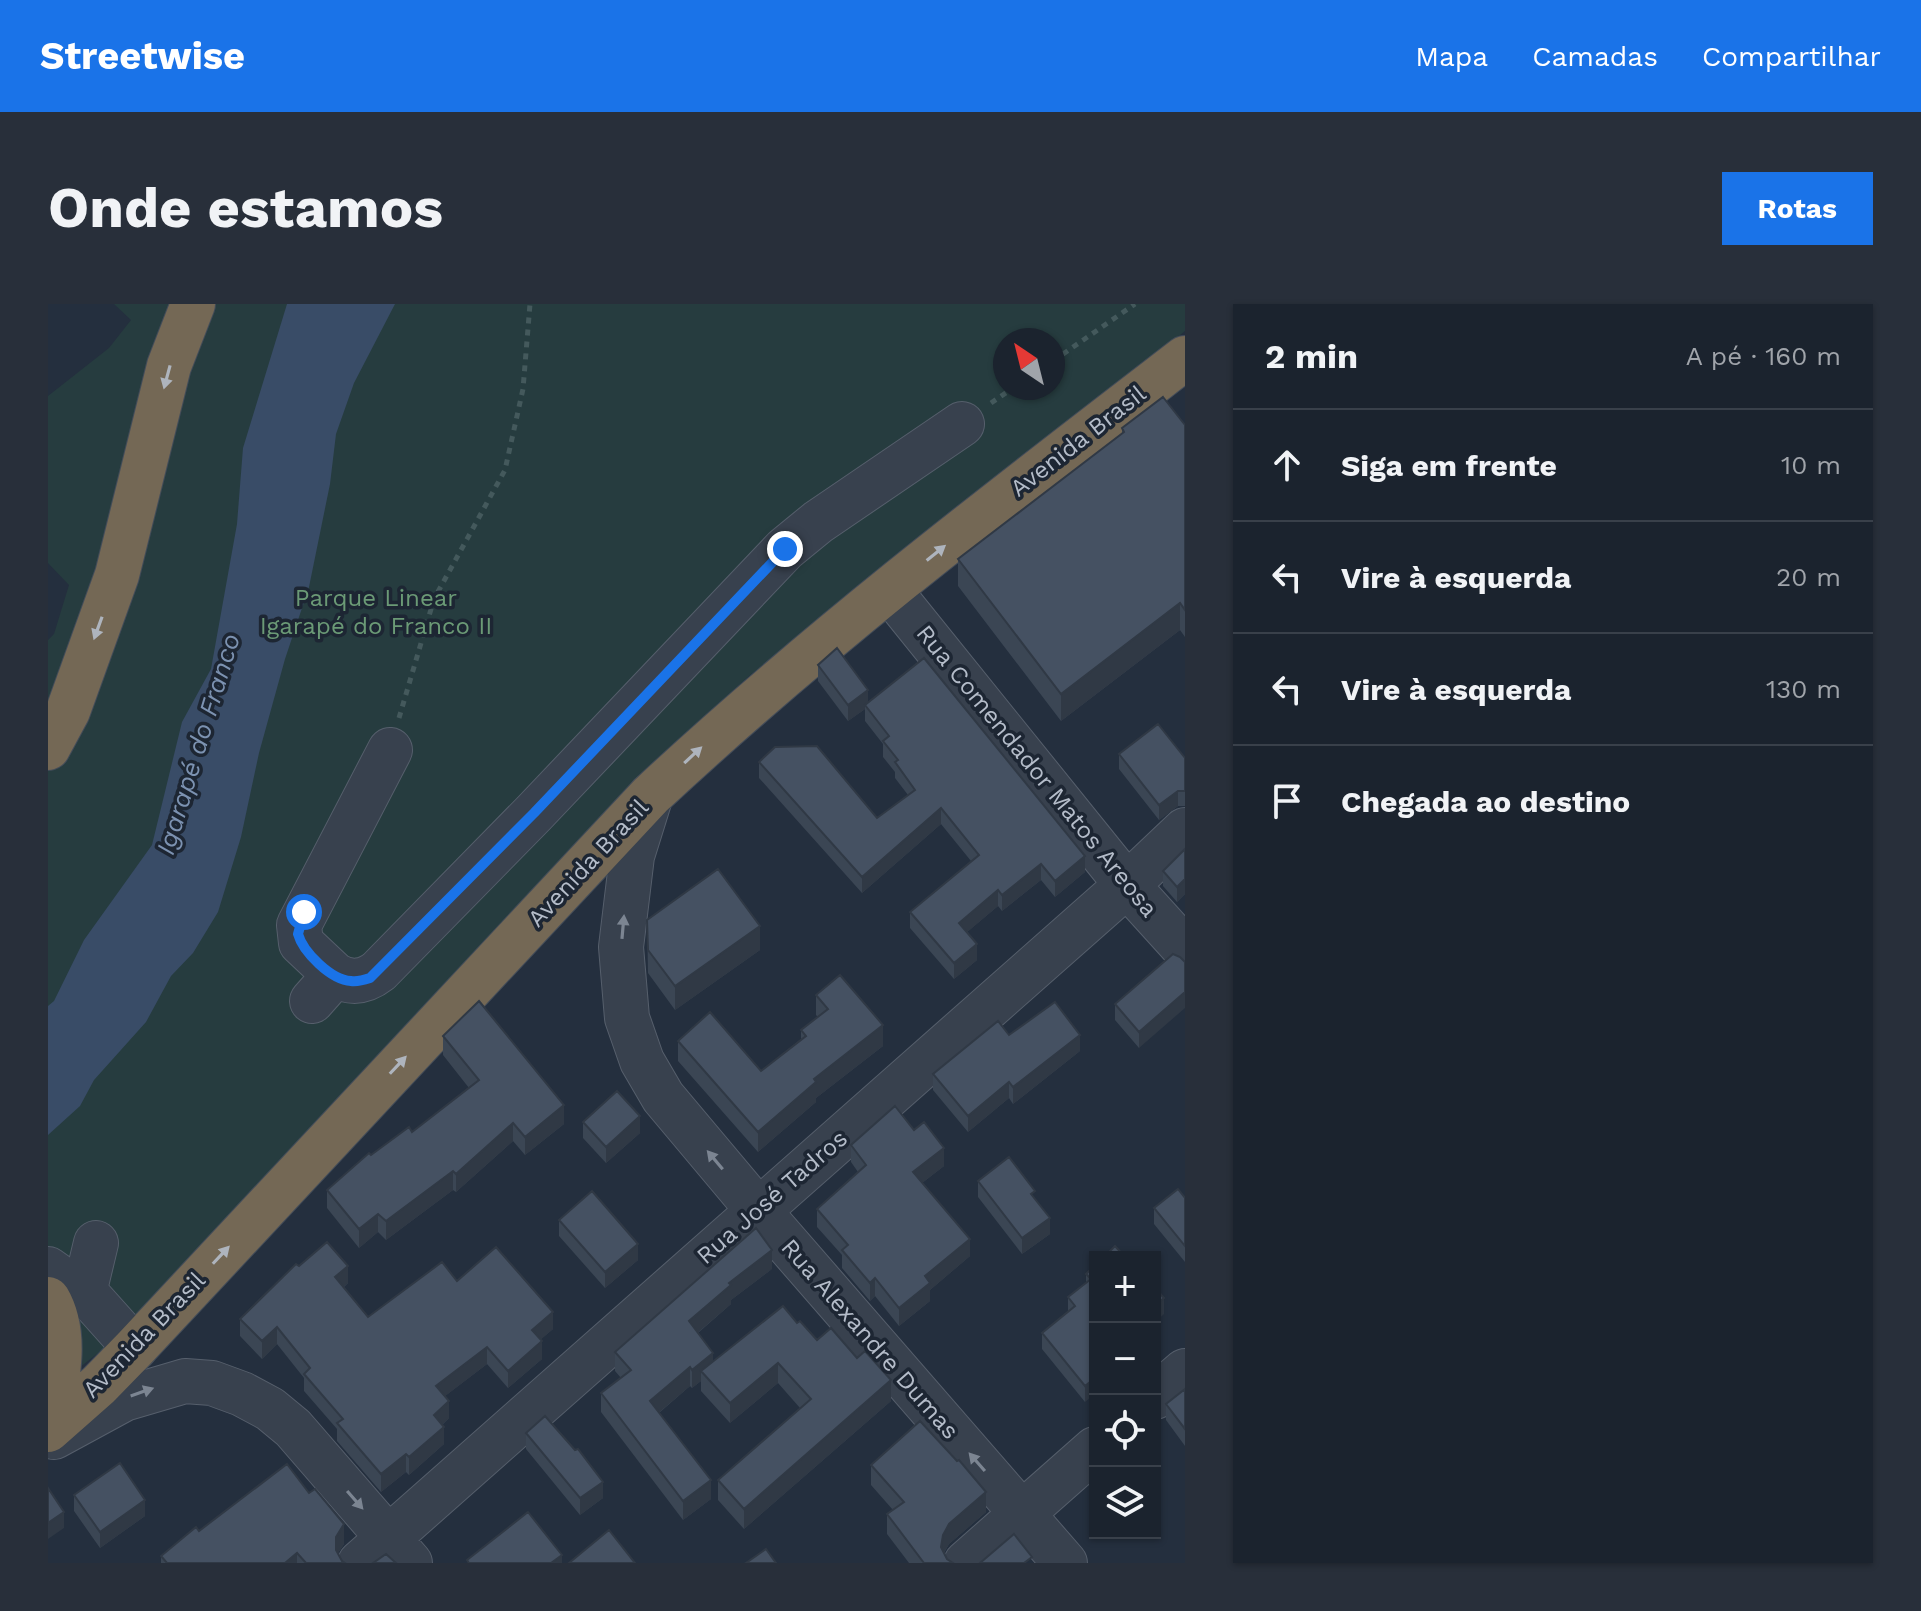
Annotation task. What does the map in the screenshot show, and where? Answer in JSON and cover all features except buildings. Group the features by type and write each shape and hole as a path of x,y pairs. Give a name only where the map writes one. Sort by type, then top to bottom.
{"highway":[{"path":"48,748 68,711 117,575 169,366 193,304"},
{"name":"Avenida Brasil","path":"49,1433 135,1348 651,795 731,721 1011,493 1185,358"},
{"path":"49,1433 59,1358 59,1330 66,1296"}],"street":[{"path":"390,750 299,925 301,943 323,988 361,981 379,971 785,549 818,522 962,424"},
{"name":"Rua Comendador Matos Areosa","path":"890,591 1127,885 1185,949"},
{"name":"Rua Alexandre Dumas","path":"651,795 632,856 621,947 627,1018 642,1061 663,1097 757,1209 1065,1563"},
{"name":"Rua José Tadros","path":"386,1555 757,1209 1127,885 1185,830"},
{"path":"66,1296 96,1243"},
{"path":"48,1269 66,1296 112,1320 135,1348"},
{"path":"1157,1395 1185,1371"},
{"path":"49,1433 134,1395 185,1381 212,1383 270,1409 293,1428 386,1555"},
{"path":"966,1563 1089,1454"}],"path":[{"path":"390,750 434,599 505,470 523,389 530,304"},
{"path":"1065,353 1135,304"}],"green space":[{"name":"Parque Linear Igarapé do Franco II","path":"114,304 1185,304 1185,331 937,531 749,676 636,782 129,1329 48,1392 48,640 54,634 69,585 48,563 48,396 109,348 131,320"}],"water":[{"name":"Igarapé do Franco","path":"287,304 395,304 354,383 336,434 330,484 309,587 285,659 259,753 241,837 218,912 193,953 171,976 146,1022 94,1080 80,1106 48,1135 48,1006 54,1001 84,940 152,845 182,722 211,669 237,524 243,448"}],"route":[{"path":"304,912 298,934 306,950 343,980 370,978 534,813 785,549"}]}
